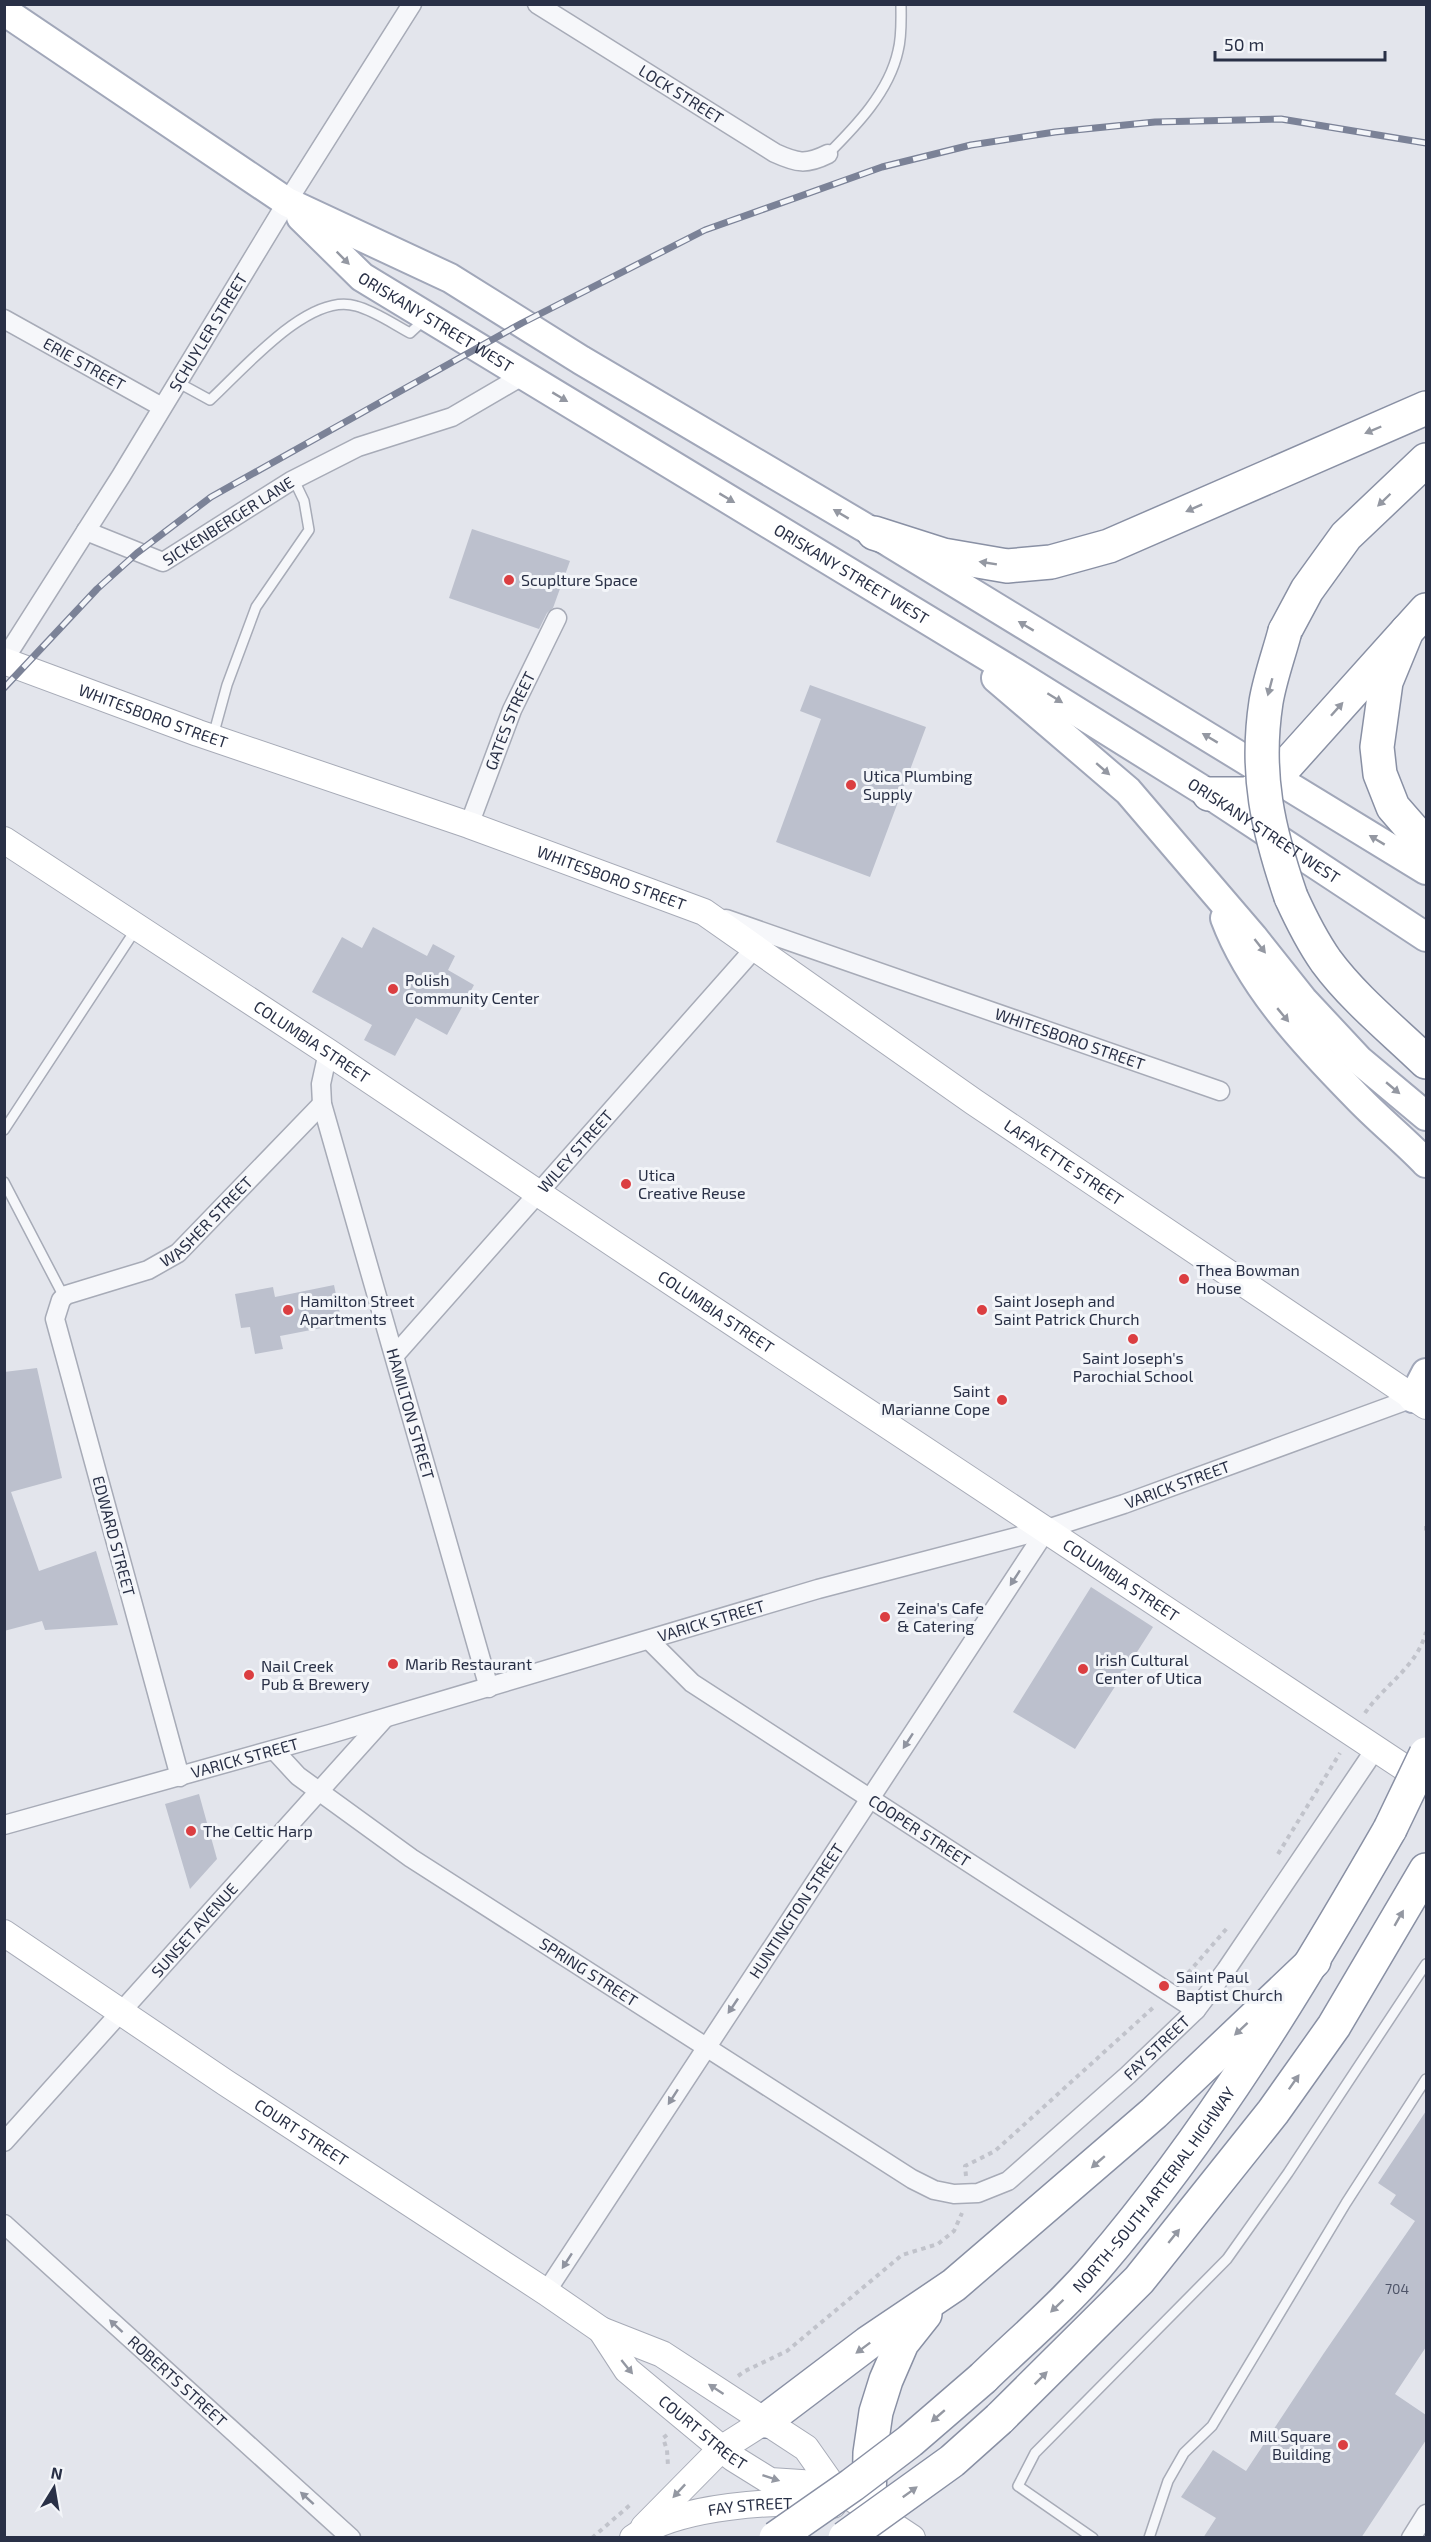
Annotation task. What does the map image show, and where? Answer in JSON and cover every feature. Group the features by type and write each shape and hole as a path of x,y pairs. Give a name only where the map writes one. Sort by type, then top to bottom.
{"highway":[{"path":"874,533 943,555 964,559 1007,566 1051,562 1109,546 1426,408"},
{"path":"1426,460 1347,536 1307,590 1286,631 1266,701 1262,759 1263,789 1272,841 1291,897 1306,930 1326,961 1356,995 1426,1062"},
{"path":"1209,794 1248,794 1275,778 1417,621"},
{"path":"1417,621 1386,682 1377,747 1380,774 1394,807 1426,845"},
{"path":"1291,897 1352,968 1426,1035"},
{"name":"NORTH-SOUTH ARTERIAL HIGHWAY","path":"776,2538 910,2441 982,2378 1094,2269 1151,2201 1206,2127 1314,1961 1390,1829 1426,1754"},
{"path":"845,2538 952,2461 999,2419 1139,2280 1274,2112 1334,2026 1426,1870"},
{"path":"874,2523 870,2453 876,2412 886,2379 902,2343 924,2315 954,2285 1154,2113 1314,1961"},
{"path":"765,2421 868,2343 954,2285"}],"main road":[{"name":"ORISKANY STREET WEST","path":"4,11 287,202 450,278 581,360 874,533 1426,870"},
{"name":"ORISKANY STREET WEST","path":"287,202 362,277 419,325 524,375 931,622 1209,794 1426,937"},
{"path":"931,622 1128,791 1303,1000 1359,1060 1426,1116"},
{"path":"1214,891 1234,943 1280,1012 1357,1097 1426,1163"},
{"path":"1420,1402 1426,1373"}],"street":[{"name":"SCHUYLER STREET","path":"4,661 412,4"},
{"name":"LOCK STREET","path":"537,4 775,153 793,161 812,162 828,154"},
{"name":"ERIE STREET","path":"4,320 162,407"},
{"name":"SICKENBERGER LANE","path":"86,531 163,562 294,480 358,447 452,417 524,375"},
{"name":"GATES STREET","path":"469,825 512,710 557,618"},
{"name":"WHITESBORO STREET","path":"4,661 213,738 469,825 704,912 1220,1091"},
{"name":"COLUMBIA STREET","path":"4,840 328,1052 1426,1782"},
{"name":"LAFAYETTE STREET","path":"704,912 974,1102 1420,1402"},
{"name":"WILEY STREET","path":"396,1355 755,948"},
{"name":"HAMILTON STREET","path":"328,1052 321,1084 322,1104 396,1355 489,1688"},
{"name":"WASHER STREET","path":"64,1297 148,1270 178,1253 322,1104"},
{"name":"EDWARD STREET","path":"64,1297 60,1300 55,1319 180,1777"},
{"name":"VARICK STREET","path":"4,1825 384,1719 818,1589 1047,1529 1420,1402"},
{"name":"HUNTINGTON STREET","path":"546,2292 1047,1529"},
{"name":"COOPER STREET","path":"649,1640 692,1683 1196,2010"},
{"name":"SUNSET AVENUE","path":"4,2142 320,1793 384,1719"},
{"name":"FAY STREET","path":"912,2179 934,2190 954,2194 978,2193 1008,2181 1128,2075 1196,2010 1226,1971 1376,1748"},
{"name":"SPRING STREET","path":"274,1750 298,1776 411,1858 912,2179"},
{"name":"COURT STREET","path":"4,1933 226,2084 601,2330 662,2354 806,2448 832,2485 874,2523 912,2538"},
{"name":"ROBERTS STREET","path":"4,2224 351,2538"},
{"name":"COURT STREET","path":"601,2330 627,2370 721,2450 770,2481 832,2485"},
{"name":"FAY STREET","path":"634,2536 721,2450 765,2421"},
{"name":"FAY STREET","path":"634,2536 680,2517 719,2508 807,2502 874,2523"},
{"path":"1411,2538 1426,2514"}],"lane":[{"path":"828,154 856,127 879,94 898,52 902,4"},
{"path":"177,382 210,400 299,319 329,306 355,305 419,325"},
{"path":"213,738 227,685 256,607 309,530 304,501 294,480"},
{"path":"4,1130 138,927"},
{"path":"4,1182 64,1297"},
{"path":"1093,2538 1018,2486 1035,2453 1227,2259 1295,2163 1426,1964"},
{"path":"1149,2538 1168,2481 1184,2453 1212,2427 1346,2204 1426,2079"}],"path":[{"path":"1426,1526 1426,1534"},
{"path":"1273,1862 1352,1732 1375,1698 1406,1671 1424,1640 1426,1632"},
{"path":"745,2371 787,2351 902,2255 938,2244 954,2231 966,2206 965,2166 995,2151 1169,1993 1193,1970 1234,1919"},
{"path":"663,2438 669,2464 666,2470"},
{"path":"592,2538 635,2500"}],"building":[{"name":"Scuplture Space","path":"472,529 570,561 553,608 547,613 539,629 449,598"},
{"name":"Utica Plumbing Supply","path":"810,685 926,727 870,877 776,842 821,719 800,711"},
{"name":"Polish Community Center","path":"373,927 427,956 433,944 455,956 448,970 474,985 447,1035 416,1018 395,1056 364,1040 372,1025 312,992 342,937 362,948"},
{"name":"Hamilton Street Apartments","path":"334,1285 342,1324 280,1336 283,1349 255,1354 250,1327 241,1328 235,1294 273,1287 275,1297"},
{"path":"37,1368 62,1478 11,1492 39,1571 96,1551 118,1625 45,1630 42,1621 4,1631 4,1372"},
{"name":"Irish Cultural Center of Utica","path":"1091,1587 1153,1627 1075,1749 1013,1712"},
{"name":"The Celtic Harp","path":"199,1794 217,1859 190,1889 165,1804"},
{"name":"Mill Square Building","path":"1426,2111 1426,2347 1395,2394 1426,2415 1426,2440 1361,2538 1203,2538 1216,2518 1181,2497 1213,2450 1246,2471 1415,2221 1390,2204 1396,2195 1378,2183"}],"railway":[{"path":"4,688 97,589 137,553 211,497 522,323 705,230 882,167 971,145 1055,132 1155,122 1281,119 1426,143"}],"place":[{"name":"Scuplture Space","path":"509,580"},
{"name":"Utica Plumbing Supply","path":"851,785"},
{"name":"Polish Community Center","path":"393,989"},
{"name":"Utica Creative Reuse","path":"626,1184"},
{"name":"Thea Bowman House","path":"1184,1279"},
{"name":"Hamilton Street Apartments","path":"288,1310"},
{"name":"Saint Joseph and Saint Patrick Church","path":"982,1310"},
{"name":"Saint Joseph's Parochial School","path":"1133,1339"},
{"name":"Saint Marianne Cope","path":"1002,1400"},
{"name":"Zeina's Cafe & Catering","path":"885,1617"},
{"name":"Marib Restaurant","path":"393,1664"},
{"name":"Irish Cultural Center of Utica","path":"1083,1669"},
{"name":"Nail Creek Pub & Brewery","path":"249,1675"},
{"name":"The Celtic Harp","path":"191,1831"},
{"name":"Saint Paul Baptist Church","path":"1164,1986"},
{"name":"Mill Square Building","path":"1343,2445"}]}
